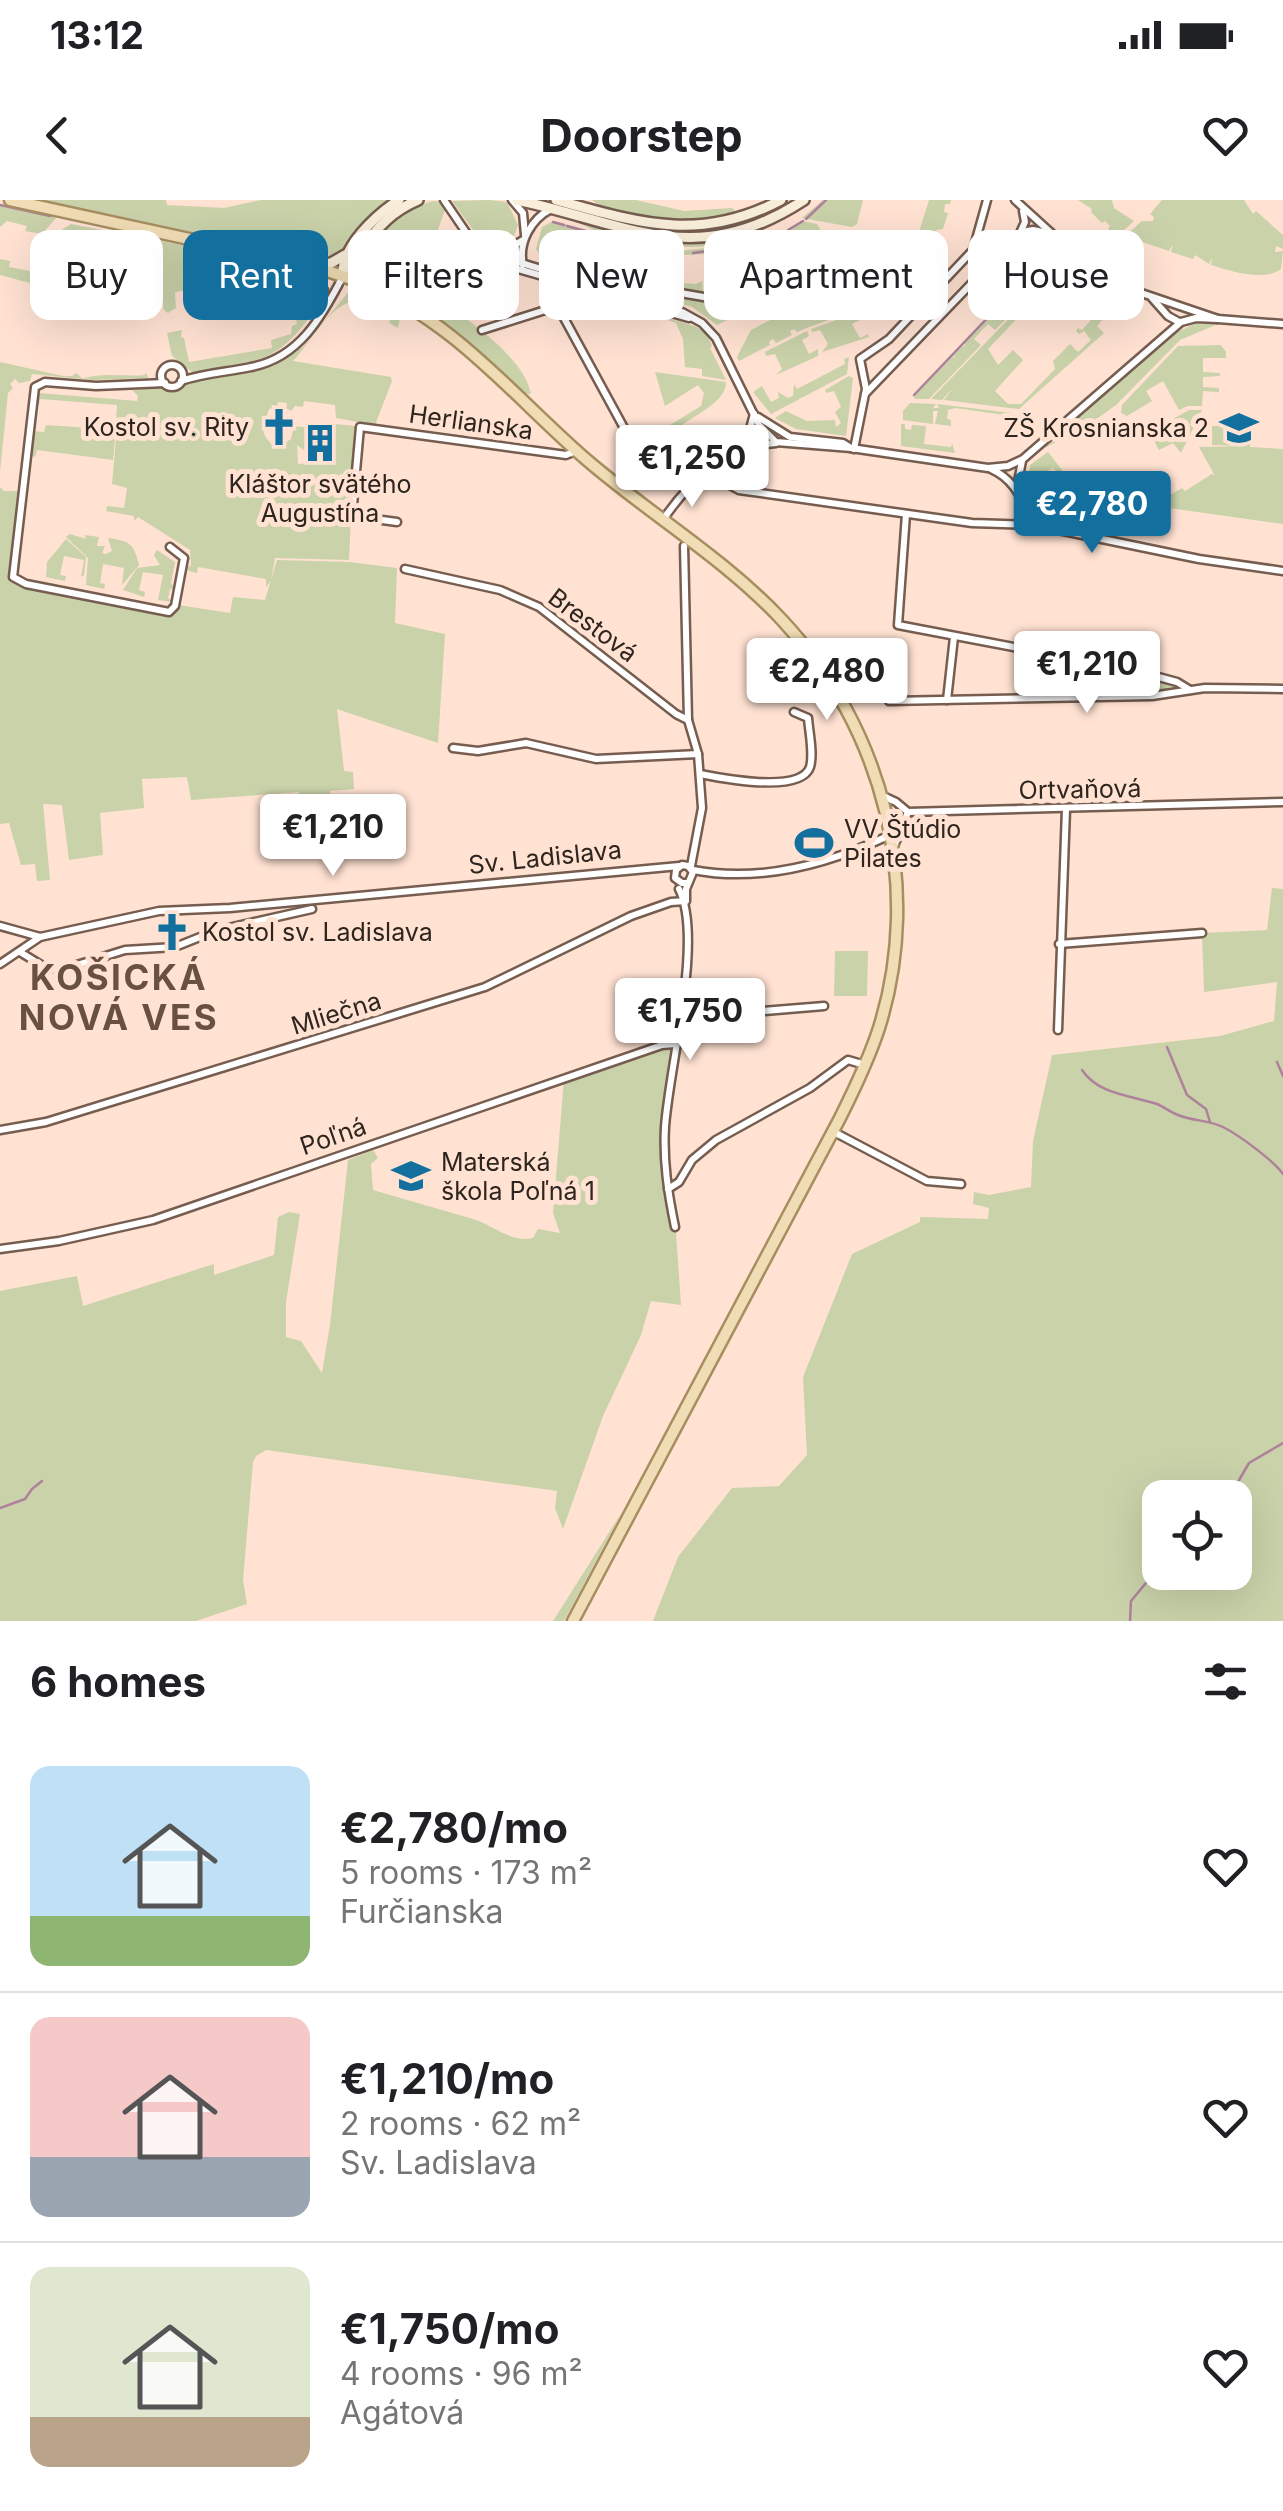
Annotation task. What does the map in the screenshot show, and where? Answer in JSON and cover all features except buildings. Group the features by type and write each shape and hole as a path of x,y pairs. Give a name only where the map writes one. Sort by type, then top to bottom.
{"main road":[{"name":"Herlianska","path":"10,200 183,238"},
{"name":"Herlianska","path":"328,271 348,278"},
{"name":"Herlianska","path":"428,320 473,352 576,450 755,594 804,645 854,726 883,796 893,840 897,894 894,955 880,1026 865,1065 573,1621"}],"street":[{"path":"366,230 399,200"},
{"path":"378,230 400,208 418,200"},
{"path":"444,200 465,230"},
{"path":"515,200 594,210 648,223 697,227 736,220 781,200"},
{"path":"515,200 523,213 532,262 539,266"},
{"path":"586,200 594,210"},
{"path":"554,204 632,232 696,239 741,231 804,200"},
{"path":"852,448 864,395 860,359 889,339 974,250 988,200"},
{"path":"1014,200 1046,230"},
{"path":"519,243 539,216 554,204"},
{"path":"1021,230 1025,222 1022,207"},
{"path":"520,260 525,238"},
{"path":"328,263 348,253"},
{"path":"343,276 348,253"},
{"path":"520,260 532,274"},
{"path":"520,260 539,267"},
{"path":"328,302 348,270"},
{"path":"519,270 690,318"},
{"path":"864,395 968,288"},
{"path":"1144,293 1218,318"},
{"path":"1149,295 1181,322"},
{"path":"1176,304 1181,322"},
{"path":"482,330 539,312"},
{"path":"1164,336 1166,313"},
{"path":"684,315 716,338 765,432 782,444"},
{"path":"662,521 698,477 755,446 852,448 988,468 1016,464 1181,322 1218,318 1283,324"},
{"path":"170,548 184,559 176,604 169,612 17,582 13,577 35,387 44,382 174,386 200,375 280,358 296,346 316,320"},
{"path":"566,320 630,439 636,466 626,481"},
{"path":"147,384 171,365 200,375"},
{"path":"182,371 182,381"},
{"path":"162,374 165,384"},
{"path":"754,413 780,433"},
{"path":"744,450 754,413"},
{"path":"755,446 765,432 764,422"},
{"name":"Herlianska","path":"396,522 352,516 356,437 360,428 566,455 576,450"},
{"path":"749,438 765,432 780,433 843,443 852,448"},
{"path":"630,439 666,450 698,477"},
{"path":"1016,464 1013,478 1034,526"},
{"path":"1013,478 1016,464"},
{"path":"715,467 726,483 739,490 972,524 1034,526 1283,571"},
{"path":"988,468 1013,478"},
{"path":"906,514 898,625 1129,669 1177,682 1190,690"},
{"path":"676,877 692,858 702,808 698,754 688,720 684,546"},
{"name":"Brestová","path":"405,568 500,590 530,602 688,720"},
{"path":"946,700 954,637"},
{"path":"890,700 1152,696 1190,690 1283,689"},
{"path":"700,774 782,782 807,772 808,718 794,712"},
{"path":"453,748 478,751 526,743 596,759 698,754"},
{"path":"663,866 690,882 712,874 747,875 797,868 893,840 908,812 883,796"},
{"name":"Ortvaňová","path":"908,812 1283,802"},
{"path":"1058,1030 1066,809"},
{"name":"Sv. Ladislava","path":"0,964 40,938 186,908 230,908 663,866 712,874"},
{"path":"675,1227 665,1136 688,954 687,867"},
{"path":"676,877 686,900"},
{"path":"671,902 679,890"},
{"name":"Mliečna","path":"0,1130 46,1122 485,988 631,916 686,900"},
{"path":"20,952 46,968 64,969 125,950 176,947 215,930 312,909"},
{"path":"0,926 40,938"},
{"path":"1060,944 1202,933"},
{"path":"679,1018 824,1006"},
{"name":"Poľná","path":"0,1249 59,1241 153,1220 662,1044 675,1044"},
{"path":"668,1189 679,1182 692,1160 716,1140 810,1088 848,1060 865,1065"},
{"path":"833,1131 927,1181 961,1184"}],"green space":[{"path":"40,200 166,200 167,205 224,208 261,200 390,200 361,230 348,230 348,245 329,260 328,230 183,232"},
{"path":"592,200 636,200 684,211 732,208 740,215 704,220 643,220"},
{"path":"823,200 863,200 857,224 852,227 802,218"},
{"path":"929,200 951,200 945,204 944,212 948,213 943,229 920,230"},
{"path":"1078,200 1112,200 1114,208 1134,221 1124,230 1109,230 1110,226 1102,223 1092,209"},
{"path":"1162,200 1244,200 1253,214 1256,211 1283,235 1283,249 1276,246 1275,252 1283,251 1281,269 1266,275 1237,272 1211,265 1212,258 1209,264 1195,255 1193,259 1171,252 1173,244 1169,251 1144,242 1144,230 1132,230 1142,221 1153,221 1150,214"},
{"path":"452,201 507,202 518,225 516,230 473,230"},
{"path":"442,202 445,210 438,230 381,230 409,210"},
{"path":"0,204 56,218 46,230 25,231 27,226 7,221 0,227"},
{"path":"553,221 588,230 541,230"},
{"path":"802,221 817,224 820,230 789,230"},
{"path":"71,224 103,230 61,230"},
{"path":"163,241 183,245 183,291 175,292 176,308 168,313 164,310"},
{"path":"684,241 704,241 704,246 685,247"},
{"path":"704,248 704,254 684,255 684,251"},
{"path":"0,259 10,261 9,267 30,271 30,283 0,275"},
{"path":"702,281 703,292 684,290 684,283"},
{"path":"348,292 348,303 328,317"},
{"path":"684,295 704,299 704,316 684,305"},
{"path":"296,320 307,320 281,347 252,363 192,372 172,356 167,333 182,330 189,362 272,348 271,340 291,334 292,326"},
{"path":"326,320 293,361 391,377 392,381 375,425 336,418 335,405 304,401 303,407 295,406 291,411 286,408 287,403 278,402 277,407 269,409 264,431 276,449 291,439 294,426 311,428 312,452 297,445 298,464 327,462 326,423 355,426 349,560 275,558 266,587 266,579 198,567 197,573 189,571 186,567 191,566 190,550 138,517 134,521 134,516 106,511 107,506 124,508 127,488 112,484 116,439 104,428 92,426 97,422 116,423 117,405 40,399 36,404 39,393 137,401 132,390 175,388 188,381 274,366 303,347"},
{"path":"436,320 468,320 515,363 531,394 524,394 472,344"},
{"path":"667,320 697,327 707,335 726,380 702,376 702,369 685,367 683,339 676,323"},
{"path":"770,320 830,320 797,332 794,329 790,331 792,335 776,343 773,339 770,345 739,361 737,357 751,330"},
{"path":"836,320 860,320 852,324 860,338 868,334 869,337 822,352 828,344 820,330 811,329"},
{"path":"985,320 1005,320 995,330 988,324 974,339 981,345 929,399 915,399 913,395 951,355 956,359 952,354"},
{"path":"1008,320 1016,320 988,349 998,365 1013,350 1023,360 995,391 1008,404 1021,404 1055,369 1053,361 1070,344 1078,352 1091,340 1084,331 1079,334 1078,328 1082,330 1091,320 1102,320 1097,326 1104,333 1019,409 944,400 954,387 942,400 931,399"},
{"path":"1194,324 1218,324 1180,340 1116,405 1084,428 1038,451 1173,334"},
{"path":"807,331 809,336 802,340 809,354 818,349 818,356 776,375 782,369 775,354 766,356 765,352"},
{"path":"1221,345 1226,358 1203,358 1203,372 1220,376 1203,377 1203,387 1219,388 1219,392 1203,391 1202,406 1179,410 1163,381 1146,391 1152,401 1127,416 1121,413 1122,405 1178,346"},
{"path":"849,357 847,374 771,414 753,392 762,386 771,402 779,398 778,392 788,398 793,396 794,384 797,389 845,364 844,359"},
{"path":"0,362 63,376 76,373 83,379 146,372 148,378 92,380 32,374 30,381 19,383 15,379 8,393 0,472"},
{"path":"655,372 726,382 719,399 662,441 659,438 670,425 701,406 704,393 698,385 665,406"},
{"path":"849,376 853,378 846,436 796,429 775,418 786,411 807,421 835,420 836,427 841,423 835,412 841,407 834,391 825,390"},
{"path":"910,403 1012,413 1017,416 1019,432 1011,434 1017,419 1012,416 955,408 948,410 951,426 935,424 938,411 933,411 933,424 903,420 903,411"},
{"path":"1189,410 1202,410 1181,453 1173,443 1159,450 1147,428 1153,430"},
{"path":"901,424 911,430 912,425 926,426 924,444 951,447 952,443 955,453 901,446"},
{"path":"46,425 104,429 115,440 113,460 37,450 32,456 33,431 44,432"},
{"path":"1212,426 1251,426 1250,447 1283,449 1283,524 1119,501 1091,516 1089,512 1147,479 1160,501 1212,474 1215,476 1199,447 1249,446 1212,445"},
{"path":"1048,452 1062,470 1058,473 1053,468 1035,478 1036,484 1032,486 1046,511 1072,510 1076,514 1072,524 1045,514 1027,485 1030,465"},
{"path":"0,487 4,491 19,491 10,571 11,580 19,586 165,615 174,613 178,605 230,613 233,597 265,600 277,560 397,568 395,623 445,634 438,743 337,709 344,771 353,772 354,789 330,791 331,820 303,820 299,792 191,800 187,777 142,779 144,808 100,813 103,855 69,860 62,805 43,804 50,880 37,881 35,864 21,865 9,823 0,824"},
{"path":"70,534 86,539 85,535 99,537 97,546 105,546 102,553 106,554 112,551 108,538 126,542 133,548 139,565 122,585 124,568 103,564 100,583 105,584 104,589 86,585 88,558 66,537"},
{"path":"66,539 86,557 84,575 81,577 84,560 64,556 60,575 66,576 65,581 46,577 47,562"},
{"path":"157,550 175,562 171,583 176,589 170,589 168,598 173,602 158,600 163,575 143,572 139,590 145,592 144,597 123,590 137,568 160,565 154,555"},
{"path":"1108,669 1174,685 1176,689 1108,693"},
{"path":"1272,888 1283,889 1283,1621 653,1621 678,1557 732,1488 779,1486 807,1455 803,1377 852,1254 920,1222 920,1217 988,1219 989,1208 973,1204 974,1192 989,1195 1031,1187 1033,1141 1052,1055 1220,1036 1274,1021 1277,982 1204,992 1202,933 1267,930"},
{"path":"835,951 868,951 867,996 834,996"},
{"path":"675,1044 664,1168 676,1233 681,1305 651,1301 641,1335 603,1416 563,1529 555,1508 557,1491 266,1450 253,1462 243,1580 247,1604 196,1621 0,1621 0,1291 77,1276 83,1306 214,1264 214,1275 274,1255 278,1217 289,1212 300,1214 286,1302 286,1337 301,1341 322,1373 348,1160 373,1150 378,1158 371,1164 373,1190 473,1219 517,1238 533,1238 538,1229 560,1233 553,1213 564,1079"},
{"path":"622,1512 564,1621 553,1621"}],"waterway":[{"path":"806,219 826,200"},
{"path":"0,205 50,216"},
{"path":"788,230 803,221"},
{"path":"553,222 564,225"},
{"path":"567,226 581,230"},
{"path":"693,253 704,252"},
{"path":"914,395 985,320"},
{"path":"1167,1047 1187,1095 1206,1109 1210,1122"},
{"path":"1277,1062 1283,1076"},
{"path":"1082,1070 1106,1089 1223,1127 1256,1149 1283,1174"},
{"path":"1239,1480 1249,1463 1283,1443"},
{"path":"0,1508 25,1499 42,1481"},
{"path":"1130,1621 1131,1601 1142,1588"}],"place":[{"name":"Kostol sv. Rity","path":"279,427"},
{"name":"ZŠ Krosnianska 2","path":"1239,428"},
{"name":"Kláštor svätého Augustína","path":"320,443"},
{"name":"VV Štúdio Pilates","path":"814,843"},
{"name":"Kostol sv. Ladislava","path":"172,932"},
{"name":"Materská škola Poľná 1","path":"411,1176"}],"district":[{"name":"KOŠICKÁ NOVÁ VES","path":"119,998"}]}
